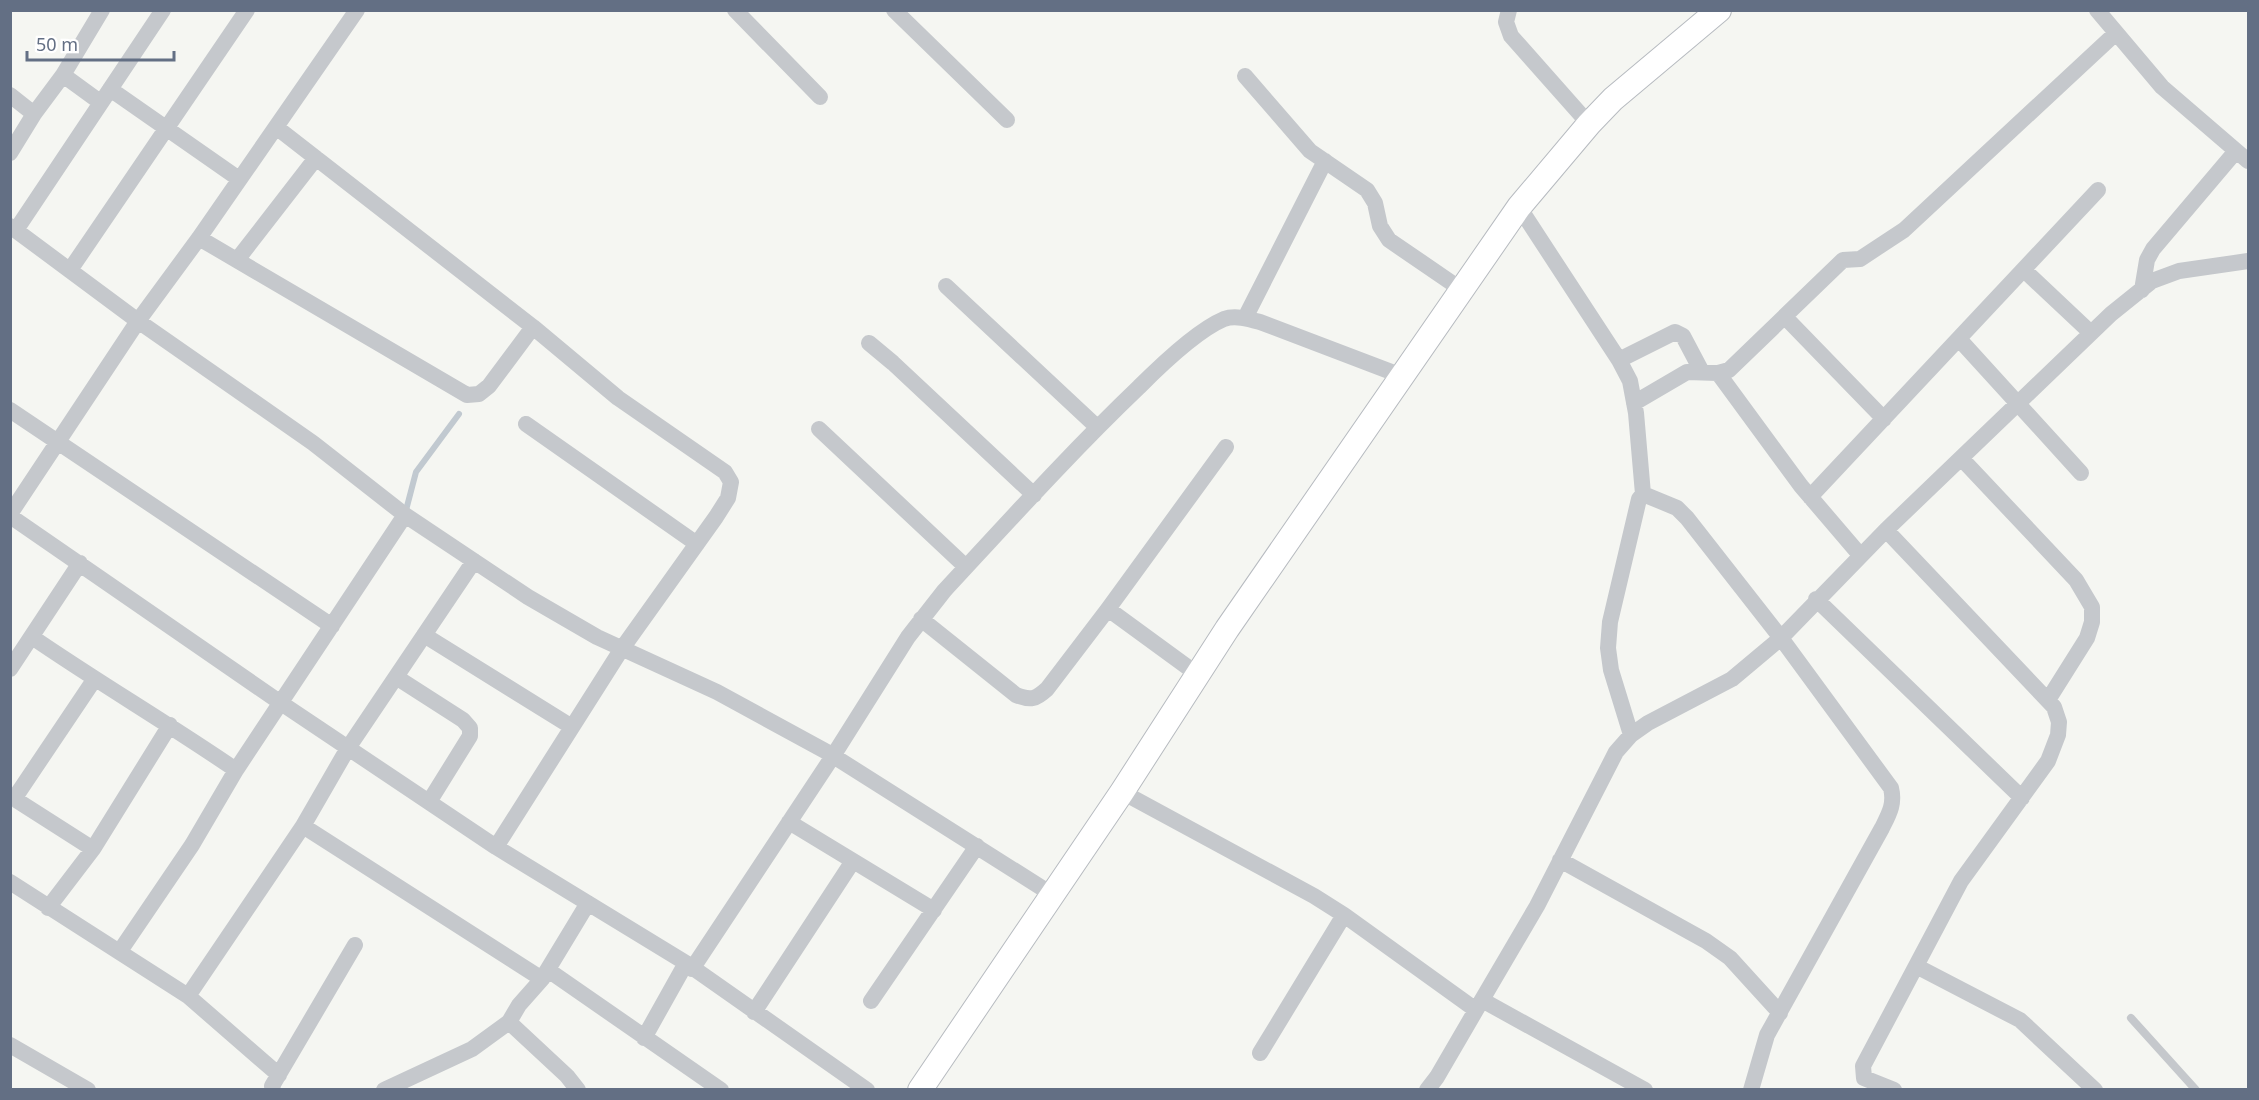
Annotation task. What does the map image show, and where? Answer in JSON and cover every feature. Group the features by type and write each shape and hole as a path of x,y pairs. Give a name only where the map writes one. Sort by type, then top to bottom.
{"street":[{"path":"10,153 34,114 63,75 102,10"},
{"path":"164,10 14,228 138,321 313,442 405,515 528,597 621,650 717,692 833,756 1053,895"},
{"path":"70,270 247,10"},
{"path":"357,10 199,238 138,321 10,515 348,748 496,847 689,966 867,1089"},
{"path":"735,10 820,97"},
{"path":"894,10 1006,120"},
{"path":"1509,10 1506,22 1511,36 1589,124"},
{"path":"920,1089 1122,792 1197,674 1519,207 1613,99 1719,10"},
{"path":"2097,10 2162,87 2242,156 2153,249 2147,260 2142,290"},
{"path":"1634,403 1687,372 1729,370 1843,260 1860,259 1904,230 2116,33"},
{"path":"63,75 105,95 165,129 239,179"},
{"path":"1245,76 1310,151 1367,190 1375,203 1380,226 1389,240 1462,290"},
{"path":"10,95 34,114"},
{"path":"276,127 533,327 618,398 724,472 731,482 728,498 621,650 496,847"},
{"path":"237,260 316,158"},
{"path":"1245,318 1325,161"},
{"path":"1810,497 2098,190"},
{"path":"1519,207 1619,360 1630,381 1643,494 1639,499 1610,622 1608,648 1611,670 1631,735"},
{"path":"199,238 467,395 479,394 489,386 533,327"},
{"path":"1437,1085 1479,1005 1537,906 1616,752 1631,735 1648,723 1732,679 1781,638 1860,555 2091,333 2152,281 2179,271 2248,261"},
{"path":"2024,270 2091,333"},
{"path":"946,286 1097,427"},
{"path":"1785,316 1884,419"},
{"path":"644,1038 689,966 789,822 921,619 966,567 1097,427 1164,362 1226,318 1245,318 1402,376"},
{"path":"1619,360 1675,332 1683,336 1810,497 1860,555"},
{"path":"1959,339 2081,473"},
{"path":"869,343 1034,495"},
{"path":"10,410 332,626"},
{"path":"526,424 697,544"},
{"path":"819,429 966,567"},
{"path":"921,619 1016,695 1028,700 1037,698 1108,609 1227,447"},
{"path":"1961,458 2076,580 2092,607 2092,622 2087,638 2048,700"},
{"path":"1643,494 1677,508 1781,638 1891,788 1893,797 1892,807 1882,828 1767,1035 1750,1089"},
{"path":"120,951 192,844 236,770 405,515"},
{"path":"1886,530 2048,700 2054,707 2059,722 2058,735 2048,761 1961,880 1863,1066 1864,1078 1894,1089"},
{"path":"188,996 303,826 348,748 474,561"},
{"path":"10,669 80,563"},
{"path":"1816,599 2022,798"},
{"path":"1108,609 1197,674"},
{"path":"424,635 572,727"},
{"path":"32,637 94,680 170,724 236,770"},
{"path":"396,677 463,720 470,728 470,736 429,802"},
{"path":"93,849 12,797 94,680"},
{"path":"48,908 93,849 170,724"},
{"path":"1122,792 1344,915 1479,1005 1645,1089"},
{"path":"789,822 934,910"},
{"path":"303,826 545,975 721,1089"},
{"path":"871,1001 977,846"},
{"path":"1560,860 1706,941 1730,957 1780,1013"},
{"path":"754,1012 853,861"},
{"path":"10,882 188,996 276,1082 355,945"},
{"path":"384,1089 472,1049 509,1022 519,1005 545,975 588,903"},
{"path":"1260,1053 1344,915"},
{"path":"1916,966 2020,1020 2095,1089"},
{"path":"509,1022 578,1089"},
{"path":"10,1044 88,1089"}],"lane":[{"path":"2131,1018 2196,1089"}],"waterway":[{"path":"405,514 416,472 459,414"}]}
